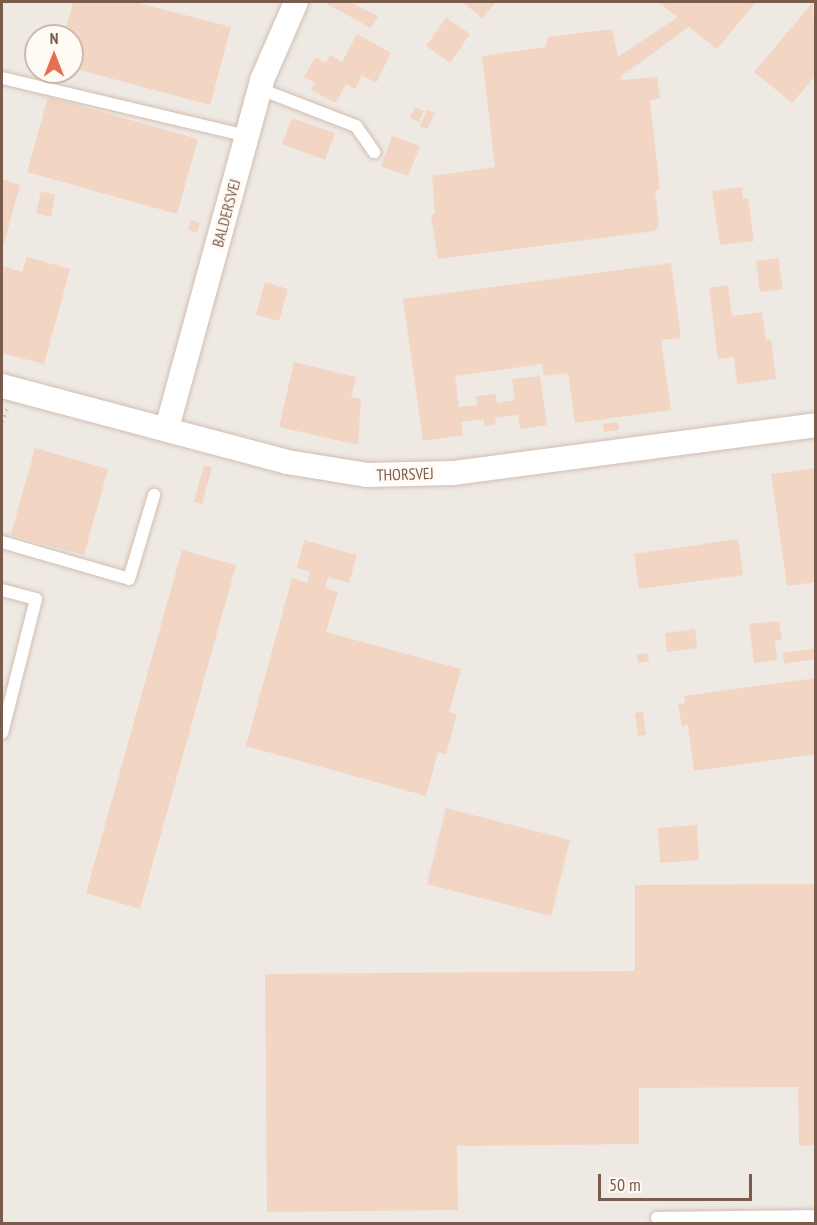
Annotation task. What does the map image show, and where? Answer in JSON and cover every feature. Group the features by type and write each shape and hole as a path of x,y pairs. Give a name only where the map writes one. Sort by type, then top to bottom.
{"street":[{"name":"BALDERSVEJ","path":"167,428 260,89 296,2"},
{"name":"THORSVEJ","path":"2,386 167,428 287,462 367,476 453,473 816,425"}],"lane":[{"path":"2,78 247,136"},
{"path":"260,89 356,126 374,152"},
{"path":"2,542 129,579 154,495"},
{"path":"2,590 36,599 2,733"},
{"path":"657,1218 816,1216"}],"shaded area":[{"path":"2,2 815,2 815,1223 2,1223"}],"building":[{"path":"73,2 135,2 231,27 210,105 84,71 84,24 67,24"},
{"path":"328,2 350,2 378,16 371,28 327,4"},
{"path":"462,2 496,2 482,18"},
{"path":"658,2 756,2 717,49 689,27 621,76 621,80 657,77 660,98 650,101 660,189 655,191 659,225 655,231 438,259 431,216 435,214 432,176 495,167 482,56 546,47 548,37 612,29 618,57 678,17"},
{"path":"813,2 816,75 792,103 754,72"},
{"path":"446,18 470,34 450,63 426,46"},
{"path":"357,34 391,53 376,83 362,75 355,89 346,84 336,103 311,90 315,83 304,77 315,57 326,63 330,55 342,62"},
{"path":"48,97 198,139 177,214 27,172"},
{"path":"415,107 424,111 419,122 410,118"},
{"path":"427,110 435,113 427,129 420,126"},
{"path":"292,118 335,133 325,160 282,144"},
{"path":"392,136 420,146 408,176 381,166"},
{"path":"2,179 20,185 2,251"},
{"path":"742,187 743,199 748,198 754,241 720,245 712,191"},
{"path":"41,191 55,195 51,217 36,213"},
{"path":"191,220 200,223 197,233 188,230"},
{"path":"27,257 70,269 44,364 2,353 2,266 22,272"},
{"path":"778,258 783,289 760,292 756,261"},
{"path":"671,263 681,338 661,340 671,410 575,423 568,373 544,376 542,364 455,376 459,407 477,405 476,396 496,394 497,403 515,400 512,379 540,376 547,425 520,429 518,415 495,418 496,424 485,426 484,419 461,422 463,435 423,441 403,299"},
{"path":"265,282 288,289 279,321 256,315"},
{"path":"728,285 732,316 762,312 766,340 771,339 776,379 737,384 734,357 718,359 709,288"},
{"path":"294,362 356,377 351,397 361,399 358,445 279,427"},
{"path":"618,422 619,430 604,432 603,424"},
{"path":"35,448 108,469 84,555 11,535"},
{"path":"204,465 212,468 202,504 194,502"},
{"path":"816,468 816,582 787,586 771,474"},
{"path":"738,539 743,575 639,589 634,554"},
{"path":"304,540 357,555 349,583 328,577 325,588 338,592 326,632 461,669 449,712 457,714 446,755 438,752 426,796 246,746 292,578 307,583 310,572 297,568"},
{"path":"182,550 236,565 140,909 86,893"},
{"path":"779,621 782,640 775,641 777,660 754,663 749,624"},
{"path":"695,629 697,648 667,652 665,633"},
{"path":"816,648 816,659 784,664 783,653"},
{"path":"648,653 649,661 638,663 637,655"},
{"path":"816,678 816,754 694,771 688,725 682,726 678,704 685,703 684,696"},
{"path":"643,712 646,735 638,736 635,713"},
{"path":"446,808 570,840 551,916 427,884"},
{"path":"697,825 699,860 660,863 658,828"},
{"path":"816,884 816,1145 799,1146 798,1087 639,1088 639,1144 457,1146 458,1210 267,1212 265,974 635,971 635,885"}]}
